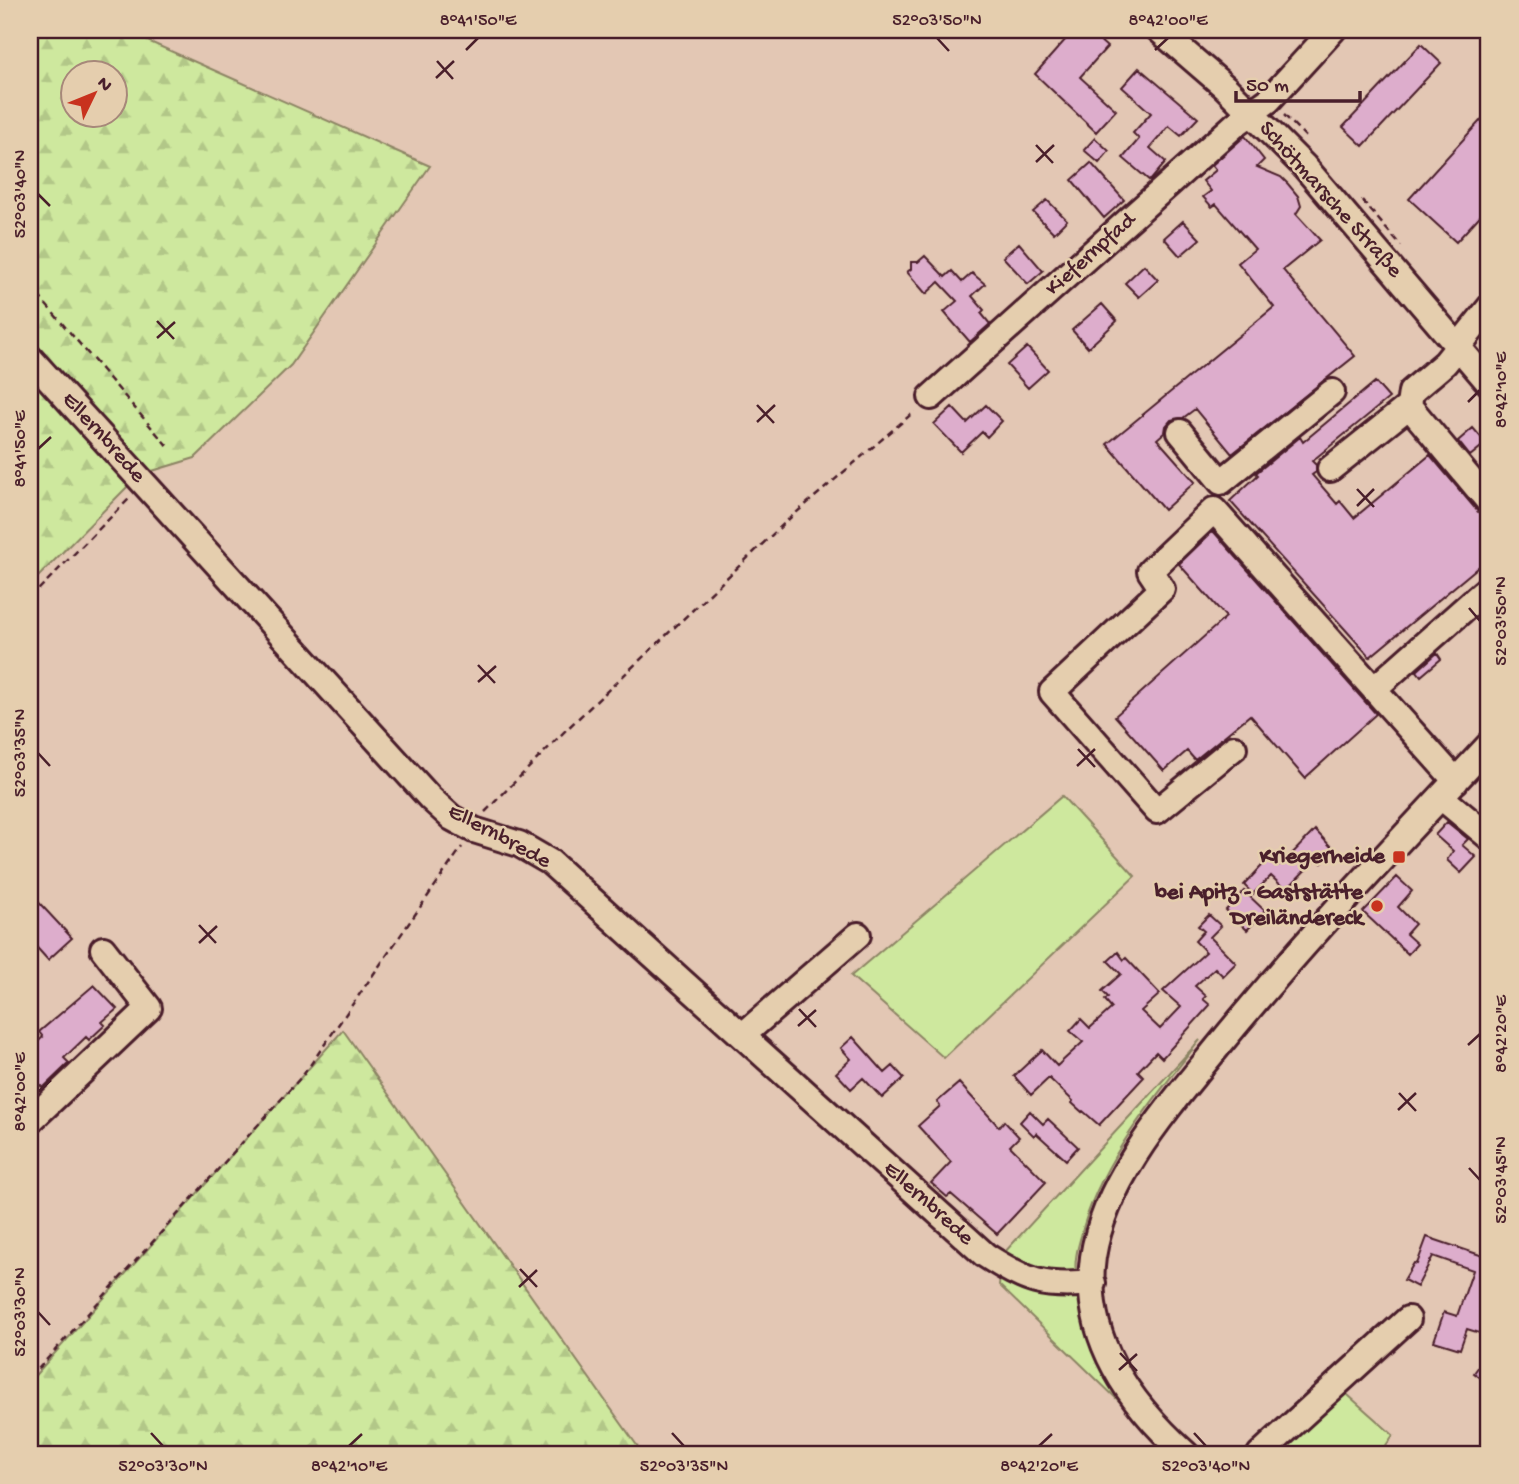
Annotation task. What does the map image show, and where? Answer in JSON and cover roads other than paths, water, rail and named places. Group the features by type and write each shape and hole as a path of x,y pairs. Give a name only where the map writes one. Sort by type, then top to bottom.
{"street":[{"name":"Schötmarsche Straße","path":"1159,30 1252,113 1330,195 1489,383"},
{"name":"Kiefernpfad","path":"931,397 1236,124 1269,100 1333,30"},
{"path":"1330,469 1409,406 1412,392 1445,363 1489,308"},
{"name":"Ellernbrede","path":"30,358 430,798 452,818 474,830 519,844 550,862 985,1255 1014,1274 1038,1284 1093,1283"},
{"path":"1332,392 1203,499 1375,688 1449,789 1489,838"},
{"path":"1409,406 1489,502"},
{"path":"1180,432 1221,482"},
{"path":"1214,510 1150,571 1162,589 1052,692 1157,811 1234,748"},
{"path":"1375,688 1489,587"},
{"path":"1186,1454 1141,1409 1125,1387 1101,1336 1094,1309 1093,1258 1106,1213 1126,1171 1158,1123 1275,976 1489,745"},
{"path":"743,1035 858,935"},
{"path":"30,1121 149,1008 103,949"},
{"path":"1259,1454 1408,1320"}],"place":[{"name":"Kriegerheide","path":"1399,857"},
{"name":"bei Apitz - Gaststätte Dreiländereck","path":"1377,906"}]}
